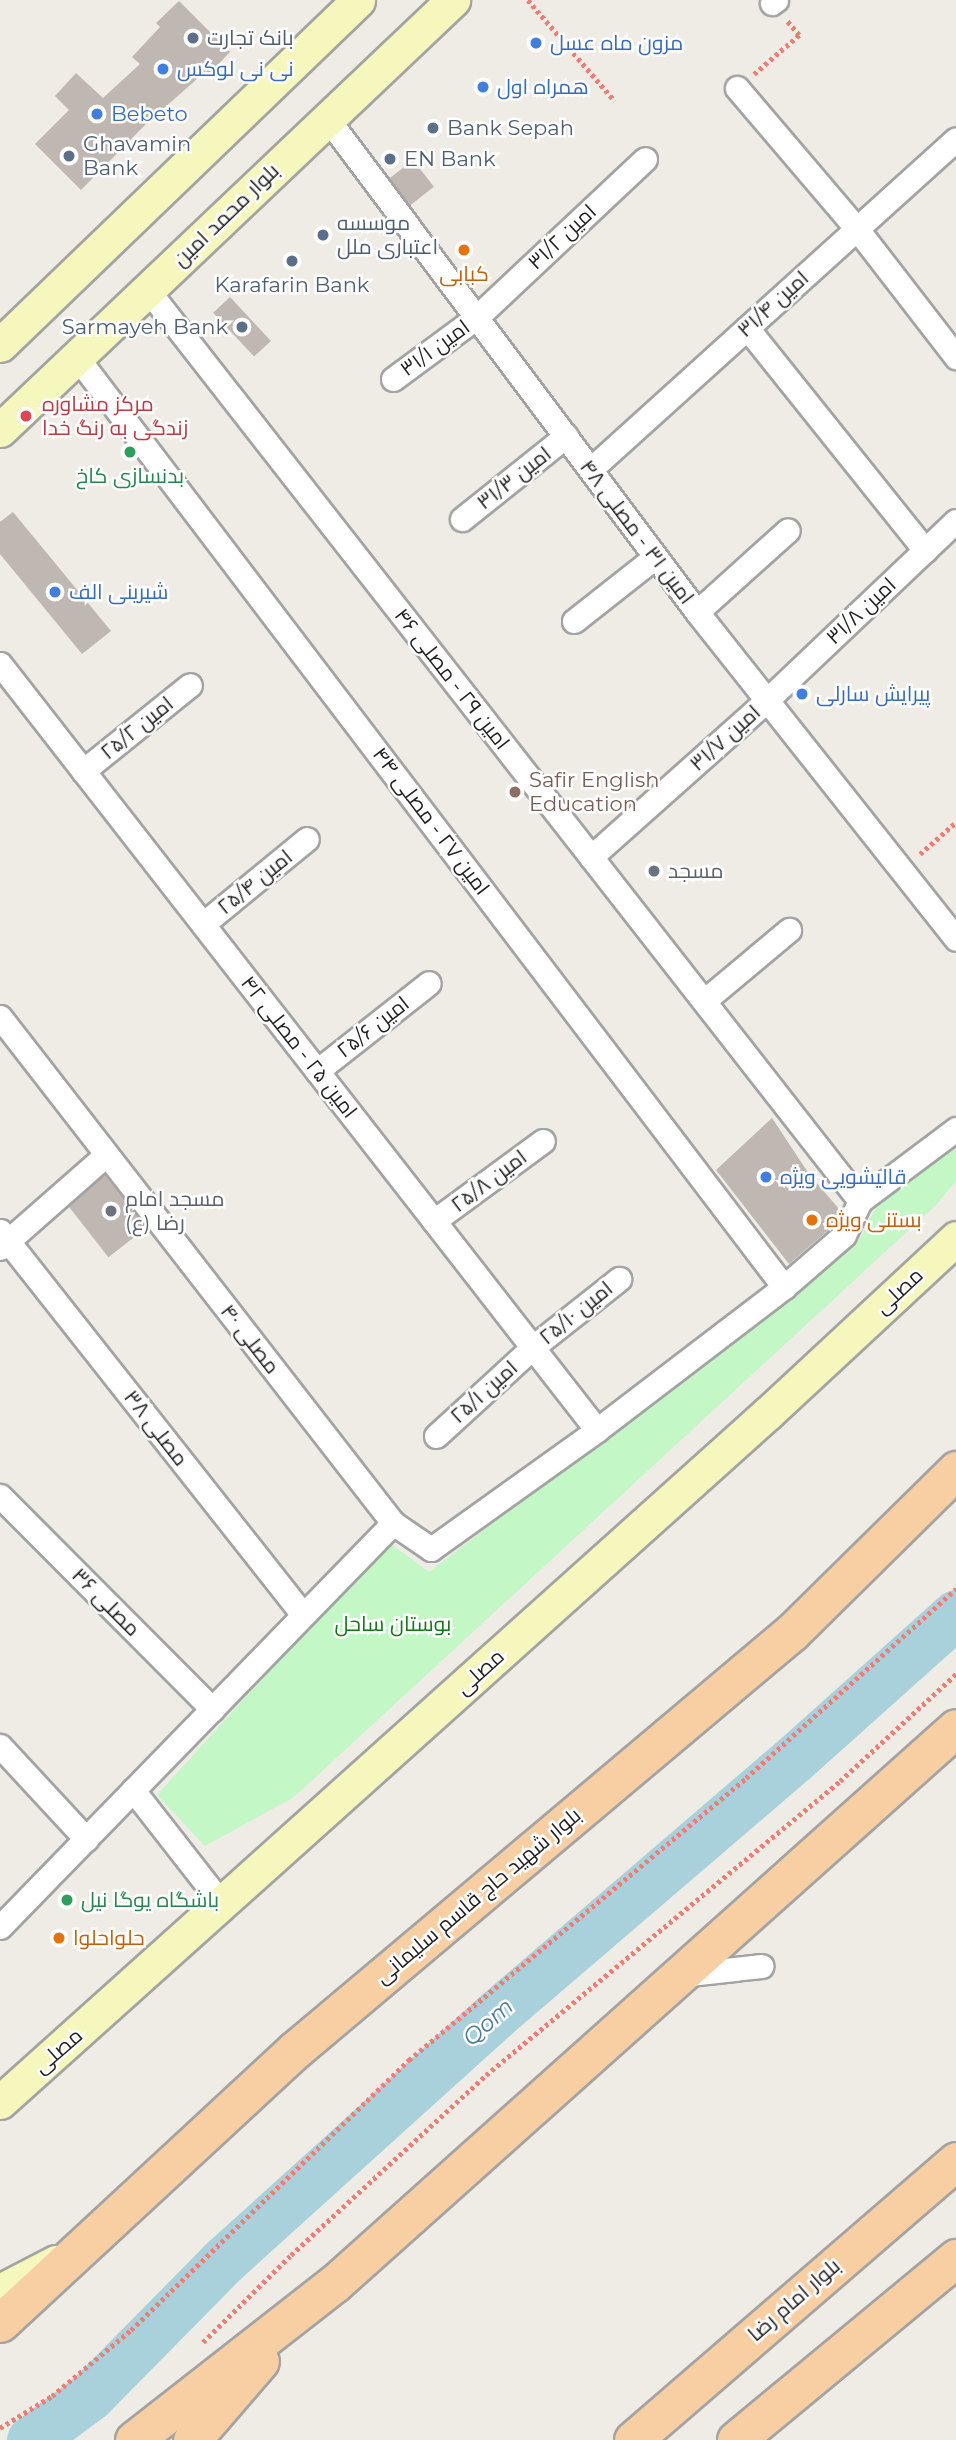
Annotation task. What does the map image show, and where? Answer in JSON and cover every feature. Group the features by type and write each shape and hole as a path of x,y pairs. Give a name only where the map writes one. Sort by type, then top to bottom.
{"main road":[{"path":"0,345 358,0"},
{"name":"بلوار محمد امین","path":"0,430 453,0"},
{"name":"مصلی","path":"0,2102 768,1413 956,1238"},
{"name":"بلوار شهید حاج قاسم سلیمانی","path":"0,2323 295,2050 792,1632 956,1470"},
{"path":"134,2440 314,2300 956,1728"},
{"name":"بلوار امام رضا","path":"633,2440 956,2161"},
{"path":"0,2291 77,2251"},
{"path":"736,2440 956,2258"},
{"path":"192,2440 314,2300"}],"street":[{"path":"737,88 857,229 956,357"},
{"name":"امین ۳۱ - مصلی ۴۸","path":"327,118 478,316 696,612 956,939"},
{"name":"امین ۳۱/۴","path":"591,469 956,139"},
{"name":"امین ۳۱/۲","path":"478,316 645,159"},
{"name":"امین ۲۹ - مصلی ۴۶","path":"147,289 860,1201"},
{"name":"امین ۳۱/۱","path":"393,379 478,316"},
{"path":"747,328 925,551"},
{"name":"امین ۲۷ - مصلی ۴۴","path":"76,356 784,1287"},
{"name":"امین ۳۱/۳","path":"462,519 566,436"},
{"path":"696,612 788,530"},
{"name":"امین ۳۱/۸","path":"765,702 925,551 952,532"},
{"path":"573,621 655,557"},
{"name":"امین ۲۵ - مصلی ۴۲","path":"0,664 597,1430"},
{"name":"امین ۲۵/۲","path":"83,771 190,685"},
{"name":"امین ۳۱/۷","path":"591,858 765,702"},
{"name":"امین ۲۵/۴","path":"203,924 307,839"},
{"path":"704,1001 789,930"},
{"name":"امین ۲۵/۶","path":"317,1071 429,983"},
{"name":"مصلی ۴۰","path":"0,1017 393,1523 431,1549 597,1430"},
{"path":"597,1430 784,1287 844,1235 860,1201 956,1129"},
{"name":"امین ۲۵/۸","path":"434,1221 543,1141"},
{"path":"3,1240 106,1155"},
{"name":"مصلی ۳۸","path":"3,1240 303,1615"},
{"name":"امین ۲۵/۱۰","path":"533,1347 619,1279"},
{"name":"امین ۲۵/۱","path":"436,1436 533,1347"},
{"name":"مصلی ۳۶","path":"0,1496 212,1709"},
{"path":"0,1927 393,1523"},
{"path":"0,1746 86,1839"},
{"path":"133,1790 222,1904"},
{"path":"680,1975 762,1966"}],"path":[{"path":"528,0 615,102"},
{"path":"737,88 799,35 774,1"},
{"path":"901,871 956,822"},
{"path":"0,2428 52,2396 131,2330 409,2060 746,1777 956,1589"},
{"path":"197,2349 291,2255 486,2075 840,1781 956,1674"}],"green space":[{"name":"بوستان ساحل","path":"956,1137 956,1181 936,1205 294,1797 205,1846 157,1795 387,1541 429,1572 780,1303 862,1236 879,1201"}],"building":[{"path":"179,1 230,52 208,75 205,72 147,123 81,190 35,144 69,110 55,96 76,73 103,98 140,64 132,57 160,27 156,23"},
{"path":"413,160 434,187 410,205 389,178"},
{"name":"Sarmayeh Bank","path":"230,297 271,341 254,357 213,313"},
{"name":"شیرینی الف","path":"13,512 111,631 82,654 0,554 0,522"},
{"name":"قالیشویی ویژه","path":"772,1118 809,1174 840,1210 833,1226 789,1264 716,1170"},
{"name":"مسجد امام رضا (ع)","path":"105,1175 146,1228 108,1257 67,1205"}],"waterway":[{"name":"Qom","path":"31,2440 90,2396 222,2262 494,2016 795,1758 956,1614"}],"place":[{"name":"بانک تجارت","path":"193,38"},
{"name":"مزون ماه عسل","path":"536,43"},
{"name":"نی نی لوکس","path":"163,69"},
{"name":"همراه اول","path":"483,87"},
{"name":"Bebeto","path":"97,114"},
{"name":"Bank Sepah","path":"433,128"},
{"name":"Ghavamin Bank","path":"69,156"},
{"name":"EN Bank","path":"390,159"},
{"name":"موسسه اعتباری ملل","path":"323,235"},
{"name":"کبابی","path":"464,250"},
{"name":"Karafarin Bank","path":"292,261"},
{"name":"Sarmayeh Bank","path":"242,327"},
{"name":"مرکز مشاوره زندگی به رنگ خدا","path":"26,416"},
{"name":"بدنسازی کاخ","path":"130,452"},
{"name":"شیرینی الف","path":"55,592"},
{"name":"پیرایش سارلی","path":"802,694"},
{"name":"Safir English Education","path":"515,792"},
{"name":"مسجد","path":"654,871"},
{"name":"قالیشویی ویژه","path":"766,1177"},
{"name":"مسجد امام رضا (ع)","path":"111,1211"},
{"name":"بستنی ویژه","path":"812,1220"},
{"name":"باشگاه یوگا نیل","path":"67,1900"},
{"name":"حلواحلوا","path":"59,1938"}]}
